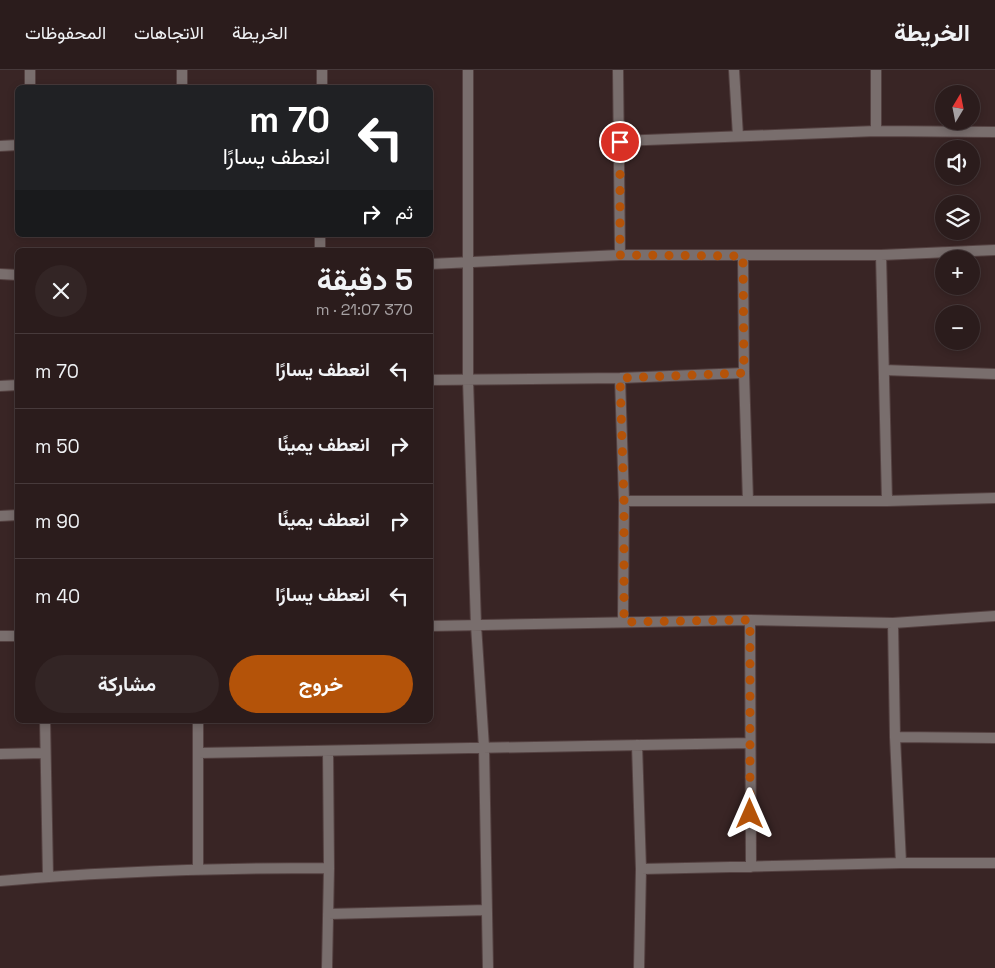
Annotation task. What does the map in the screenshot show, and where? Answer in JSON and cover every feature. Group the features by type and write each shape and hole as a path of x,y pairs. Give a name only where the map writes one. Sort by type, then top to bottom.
{"street":[{"path":"30,70 30,85"},
{"path":"182,70 182,85"},
{"path":"322,70 322,85"},
{"path":"468,70 468,380 476,625 484,747 488,968"},
{"path":"618,70 620,255"},
{"path":"734,70 738,136"},
{"path":"876,70 876,131"},
{"path":"620,142 876,131 995,132"},
{"path":"0,146 15,145"},
{"path":"433,264 620,255 743,256 995,250"},
{"path":"881,254 887,501"},
{"path":"743,256 748,501"},
{"path":"0,274 15,274"},
{"path":"884,370 995,374"},
{"path":"433,380 620,378 744,373"},
{"path":"620,378 624,501 624,622"},
{"path":"0,386 15,385"},
{"path":"624,501 887,501 995,498"},
{"path":"0,516 15,515"},
{"path":"433,626 750,620 893,622 995,616"},
{"path":"750,620 751,867"},
{"path":"893,622 895,737 901,863"},
{"path":"0,636 15,636"},
{"path":"45,723 44,754 48,876"},
{"path":"198,723 198,869"},
{"path":"895,737 995,738"},
{"path":"198,753 750,743"},
{"path":"637,746 641,869 639,968"},
{"path":"327,968 329,868 328,751"},
{"path":"0,754 44,754"},
{"path":"641,869 901,863 995,863"},
{"path":"0,880 198,869 329,868"},
{"path":"328,914 487,910"}],"route":[{"path":"620,142 620,255 743,256 744,373 620,378 624,501 624,622 750,620 750,814"}]}
